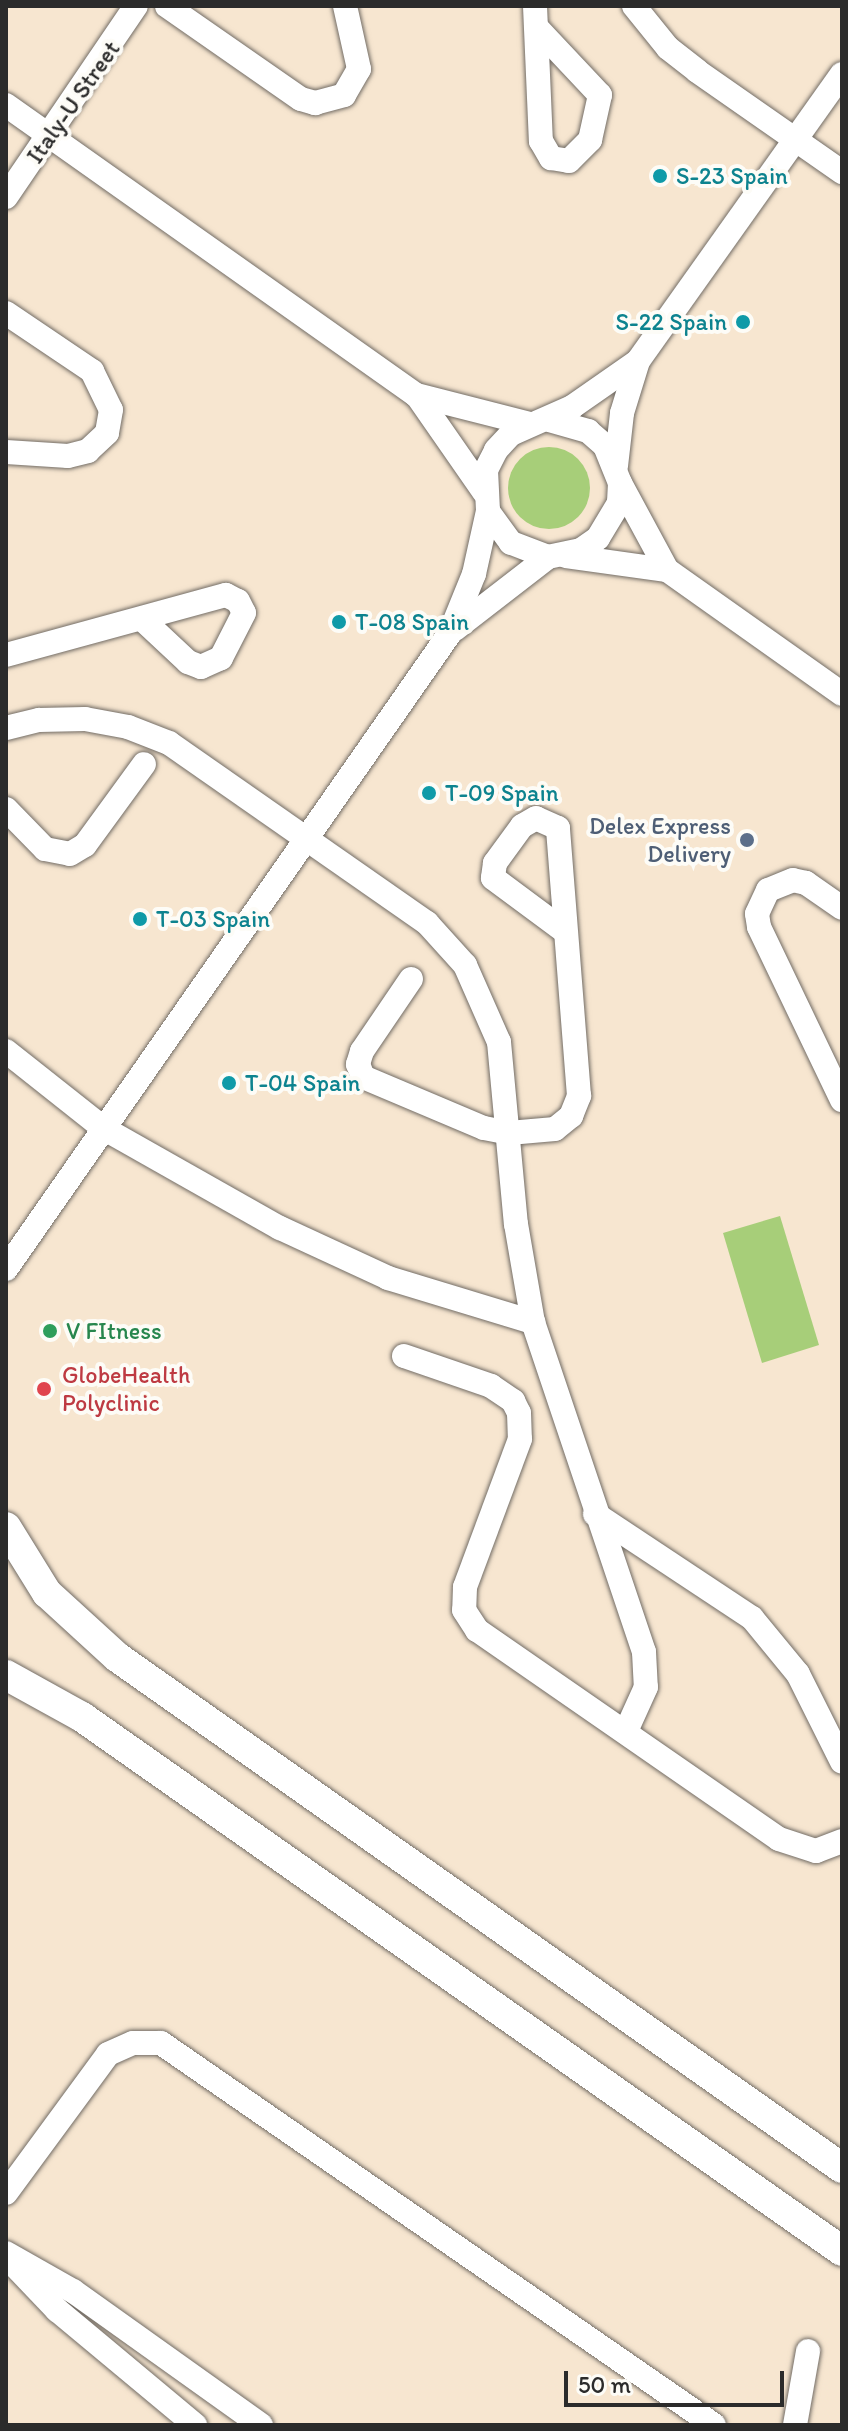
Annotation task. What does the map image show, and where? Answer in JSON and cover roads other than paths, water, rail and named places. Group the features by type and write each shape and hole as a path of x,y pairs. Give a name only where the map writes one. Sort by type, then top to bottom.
{"street":[{"name":"Italy-U Street","path":"6,197 51,137 136,6"},
{"path":"167,6 301,99 315,103 344,95 359,69 345,6"},
{"path":"634,6 668,48 842,172"},
{"path":"536,17 600,95 590,140 569,161 551,158 541,141 536,17"},
{"path":"450,633 555,556 598,538 619,503 622,413 638,361 842,74"},
{"path":"6,105 416,395 511,543 555,556 667,570"},
{"path":"6,313 92,371 111,410 107,433 88,451 68,456 6,452"},
{"path":"6,1269 450,633 474,574 496,450 638,361"},
{"path":"416,395 588,431 618,474 667,570 842,694"},
{"path":"6,655 142,619"},
{"path":"6,728 39,720 85,719 149,734 307,837 427,923 465,965 499,1042 516,1224 533,1322 647,1670 642,1704 626,1731"},
{"path":"6,809 45,849 70,854 85,845 144,764"},
{"path":"842,908 806,883 793,880 768,890 757,914 759,927 842,1100"},
{"path":"411,979 362,1051 358,1064 363,1077 460,1121 509,1133 555,1129 571,1116 579,1096 563,930"},
{"path":"6,1051 103,1128 341,1258 437,1296 533,1322"},
{"path":"404,1356 491,1386 513,1401 519,1413 520,1439 465,1587 469,1621 789,1845 816,1851 842,1841"},
{"path":"595,1514 752,1618 798,1674 842,1762"},
{"path":"6,1527 47,1593 117,1657 842,2168"},
{"path":"6,1675 82,1717 842,2251"},
{"path":"6,2193 108,2054 133,2043 161,2043 714,2425"},
{"path":"6,2254 57,2310 195,2425"},
{"path":"6,2254 73,2291 261,2425"},
{"path":"795,2425 808,2351"}],"place":[{"name":"S-23 Spain","path":"660,176"},
{"name":"S-22 Spain","path":"743,322"},
{"name":"T-08 Spain","path":"339,622"},
{"name":"T-09 Spain","path":"429,793"},
{"name":"Delex Express Delivery","path":"747,840"},
{"name":"T-03 Spain","path":"140,919"},
{"name":"T-04 Spain","path":"229,1083"},
{"name":"V FItness","path":"50,1331"},
{"name":"GlobeHealth Polyclinic","path":"44,1389"}]}
